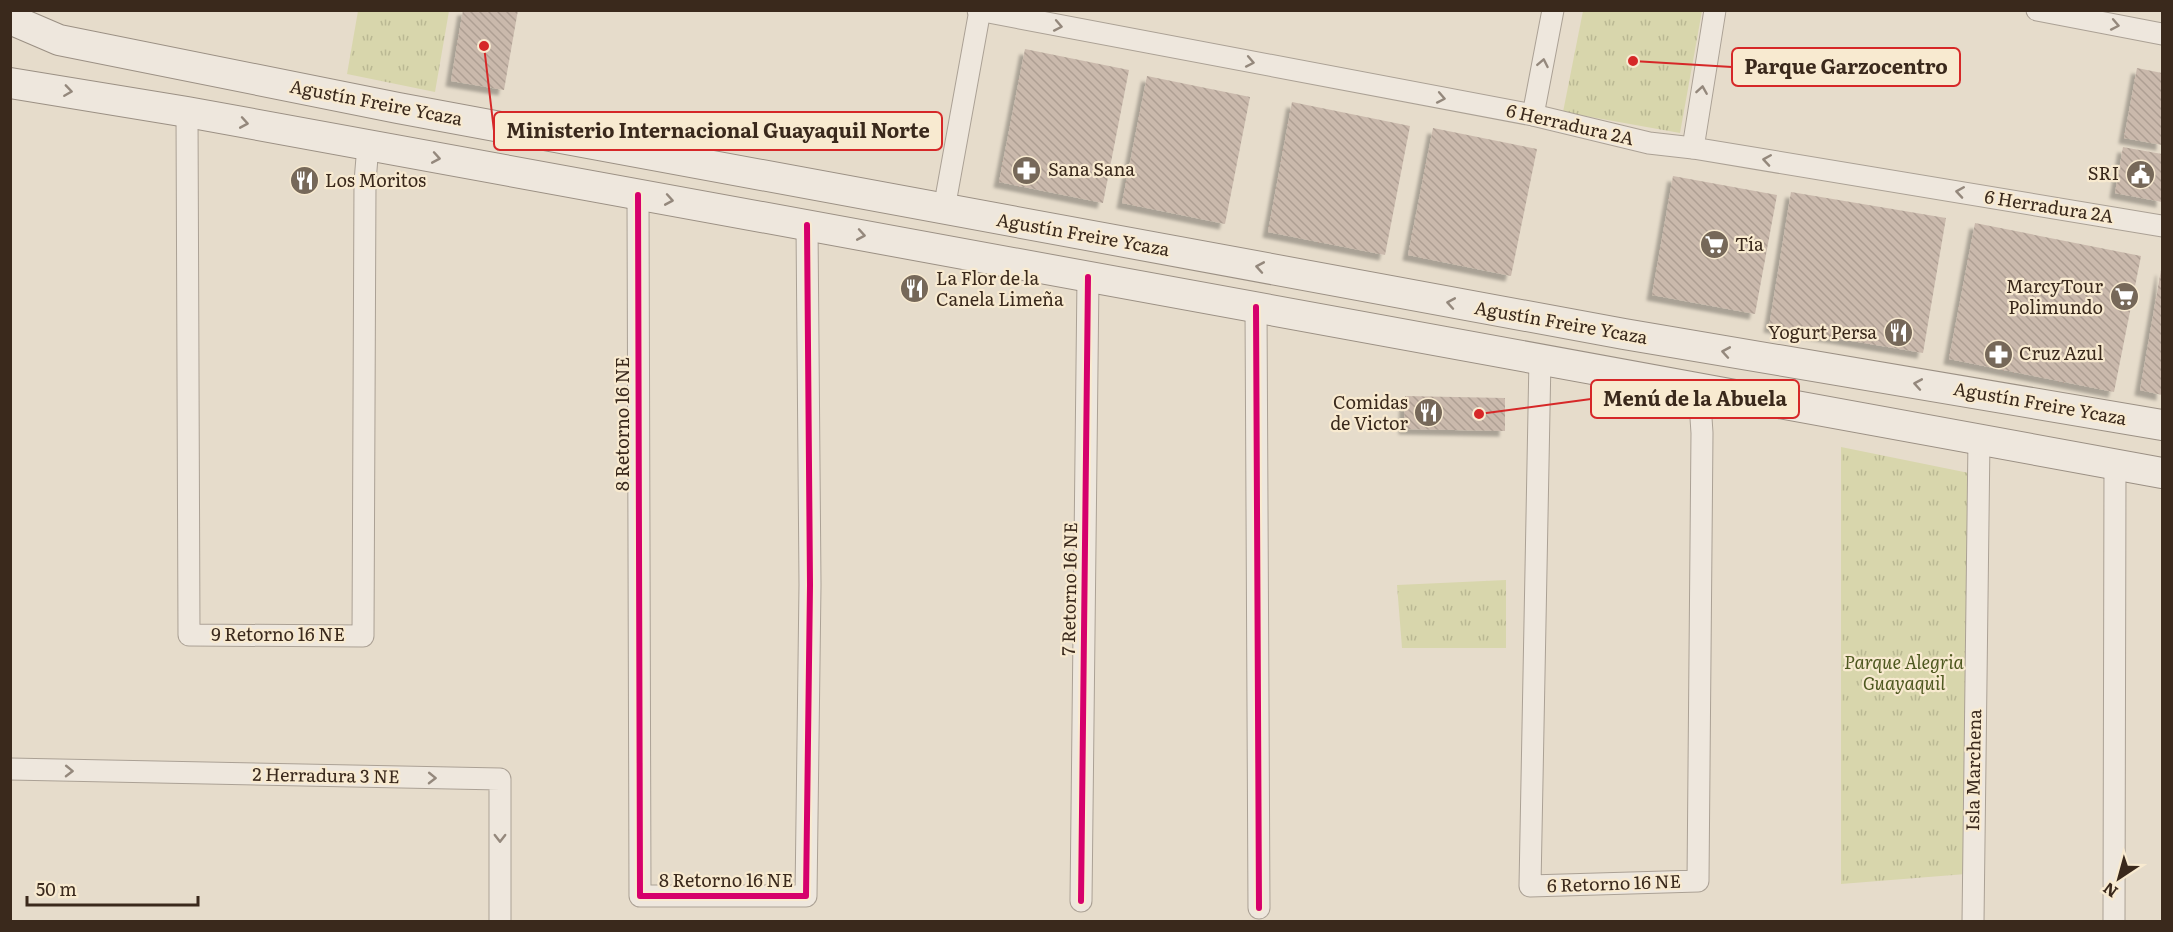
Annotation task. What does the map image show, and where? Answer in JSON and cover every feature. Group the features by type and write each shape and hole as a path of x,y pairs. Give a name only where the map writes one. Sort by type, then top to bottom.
{"main road":[{"name":"Agustín Freire Ycaza","path":"10,19 59,40 399,108 1624,334 2163,425"},
{"name":"Agustín Freire Ycaza","path":"10,83 187,112 2163,473"}],"street":[{"path":"1533,115 1553,10"},
{"path":"1693,148 1715,10"},
{"path":"2037,10 2163,34"},
{"path":"944,209 979,11"},
{"name":"6 Herradura 2A","path":"979,11 1533,115 1649,143 1693,148 2163,226"},
{"name":"9 Retorno 16 NE","path":"187,112 189,635 363,636 365,194 368,145"},
{"name":"8 Retorno 16 NE","path":"638,195 640,896 806,896 810,585 807,225"},
{"name":"7 Retorno 16 NE","path":"1081,901 1088,277"},
{"path":"1256,307 1258,908"},
{"name":"6 Retorno 16 NE","path":"1540,358 1530,886 1698,881 1702,433 1698,388"},
{"name":"Isla Marchena","path":"1972,921 1979,440"},
{"path":"2114,921 2115,464"},
{"name":"2 Herradura 3 NE","path":"10,769 500,779 500,921"}],"green space":[{"path":"358,11 449,11 435,92 347,74"},
{"path":"1583,11 1702,11 1680,133 1563,112"},
{"name":"Parque Alegria Guayaquil","path":"1841,447 1969,473 1966,874 1841,884"},
{"path":"1506,580 1506,648 1402,648 1397,585"}],"building":[{"path":"463,10 518,10 504,90 451,81"},
{"path":"1025,49 1129,70 1103,203 999,182"},
{"path":"2137,68 2162,73 2162,145 2124,138"},
{"path":"1147,76 1250,97 1225,224 1122,203"},
{"path":"1292,102 1410,126 1385,255 1268,232"},
{"path":"1433,128 1537,149 1511,276 1408,255"},
{"name":"SRI","path":"2123,147 2162,154 2162,202 2115,193"},
{"name":"Tía","path":"1673,176 1777,195 1755,314 1652,295"},
{"path":"1791,192 1946,218 1923,353 1769,327"},
{"path":"1975,223 2141,256 2114,392 1949,359"},
{"path":"2162,270 2162,395 2140,390"},
{"path":"1405,396 1505,398 1505,431 1404,429"}],"cycle path":[{"path":"638,195 640,896 806,896 810,585 807,225"},
{"path":"1081,901 1088,277"},
{"path":"1256,307 1259,908"}],"place":[{"name":"Ministerio Internacional Guayaquil Norte","path":"484,46"},
{"name":"Parque Garzocentro","path":"1633,61"},
{"name":"Sana Sana","path":"1027,170"},
{"name":"SRI","path":"2140,174"},
{"name":"Los Moritos","path":"304,181"},
{"name":"Tía","path":"1714,245"},
{"name":"La Flor de la Canela Limeña","path":"915,289"},
{"name":"MarcyTour Polimundo","path":"2124,297"},
{"name":"Yogurt Persa","path":"1898,333"},
{"name":"Cruz Azul","path":"1998,354"},
{"name":"Comidas de Victor","path":"1429,413"},
{"name":"Menú de la Abuela","path":"1479,414"}]}
